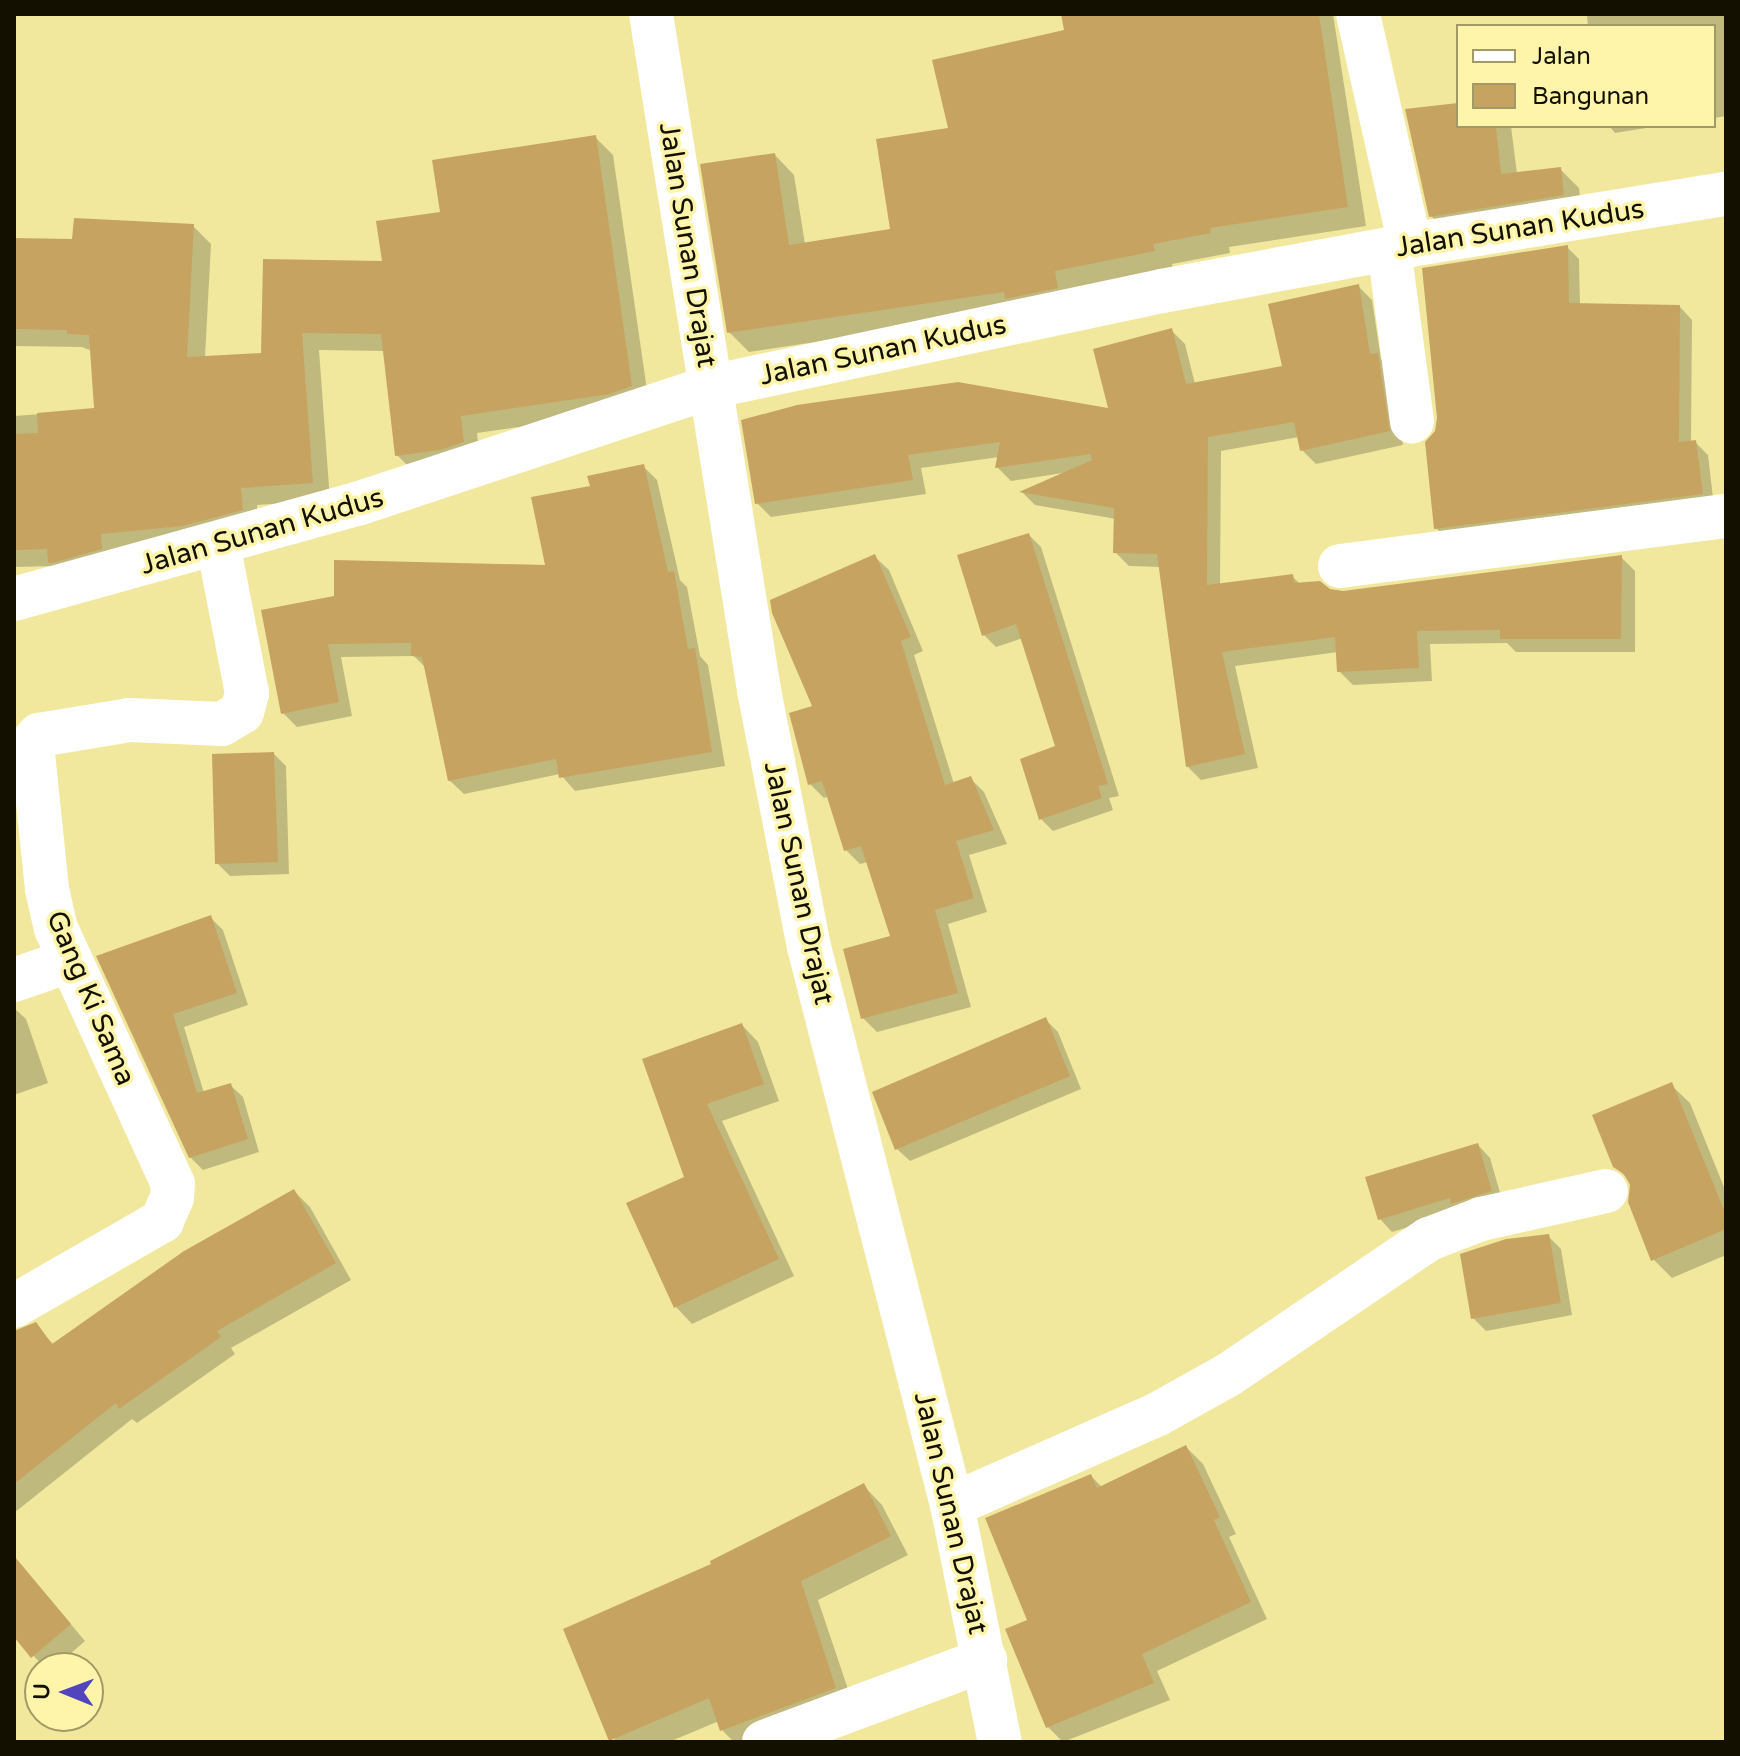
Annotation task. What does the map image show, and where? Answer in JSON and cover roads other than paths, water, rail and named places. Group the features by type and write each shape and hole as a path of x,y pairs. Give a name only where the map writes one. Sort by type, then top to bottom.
{"street":[{"name":"Jalan Sunan Drajat","path":"651,14 759,690 809,947 952,1505 1000,1742"},
{"path":"1358,14 1400,247 1412,421"},
{"name":"Jalan Sunan Kudus","path":"14,599 360,503 710,387 1162,291 1400,247 1726,194"},
{"path":"1340,566 1726,516"},
{"name":"Gang Ki Sama","path":"14,1306 162,1221 172,1198 173,1184 56,929 47,889 32,743 39,735 130,720 222,724 242,712 247,693 218,544"},
{"path":"14,980 71,960"},
{"path":"952,1505 1158,1414 1228,1375 1429,1239 1481,1219 1606,1191"},
{"path":"764,1742 985,1660"}]}
